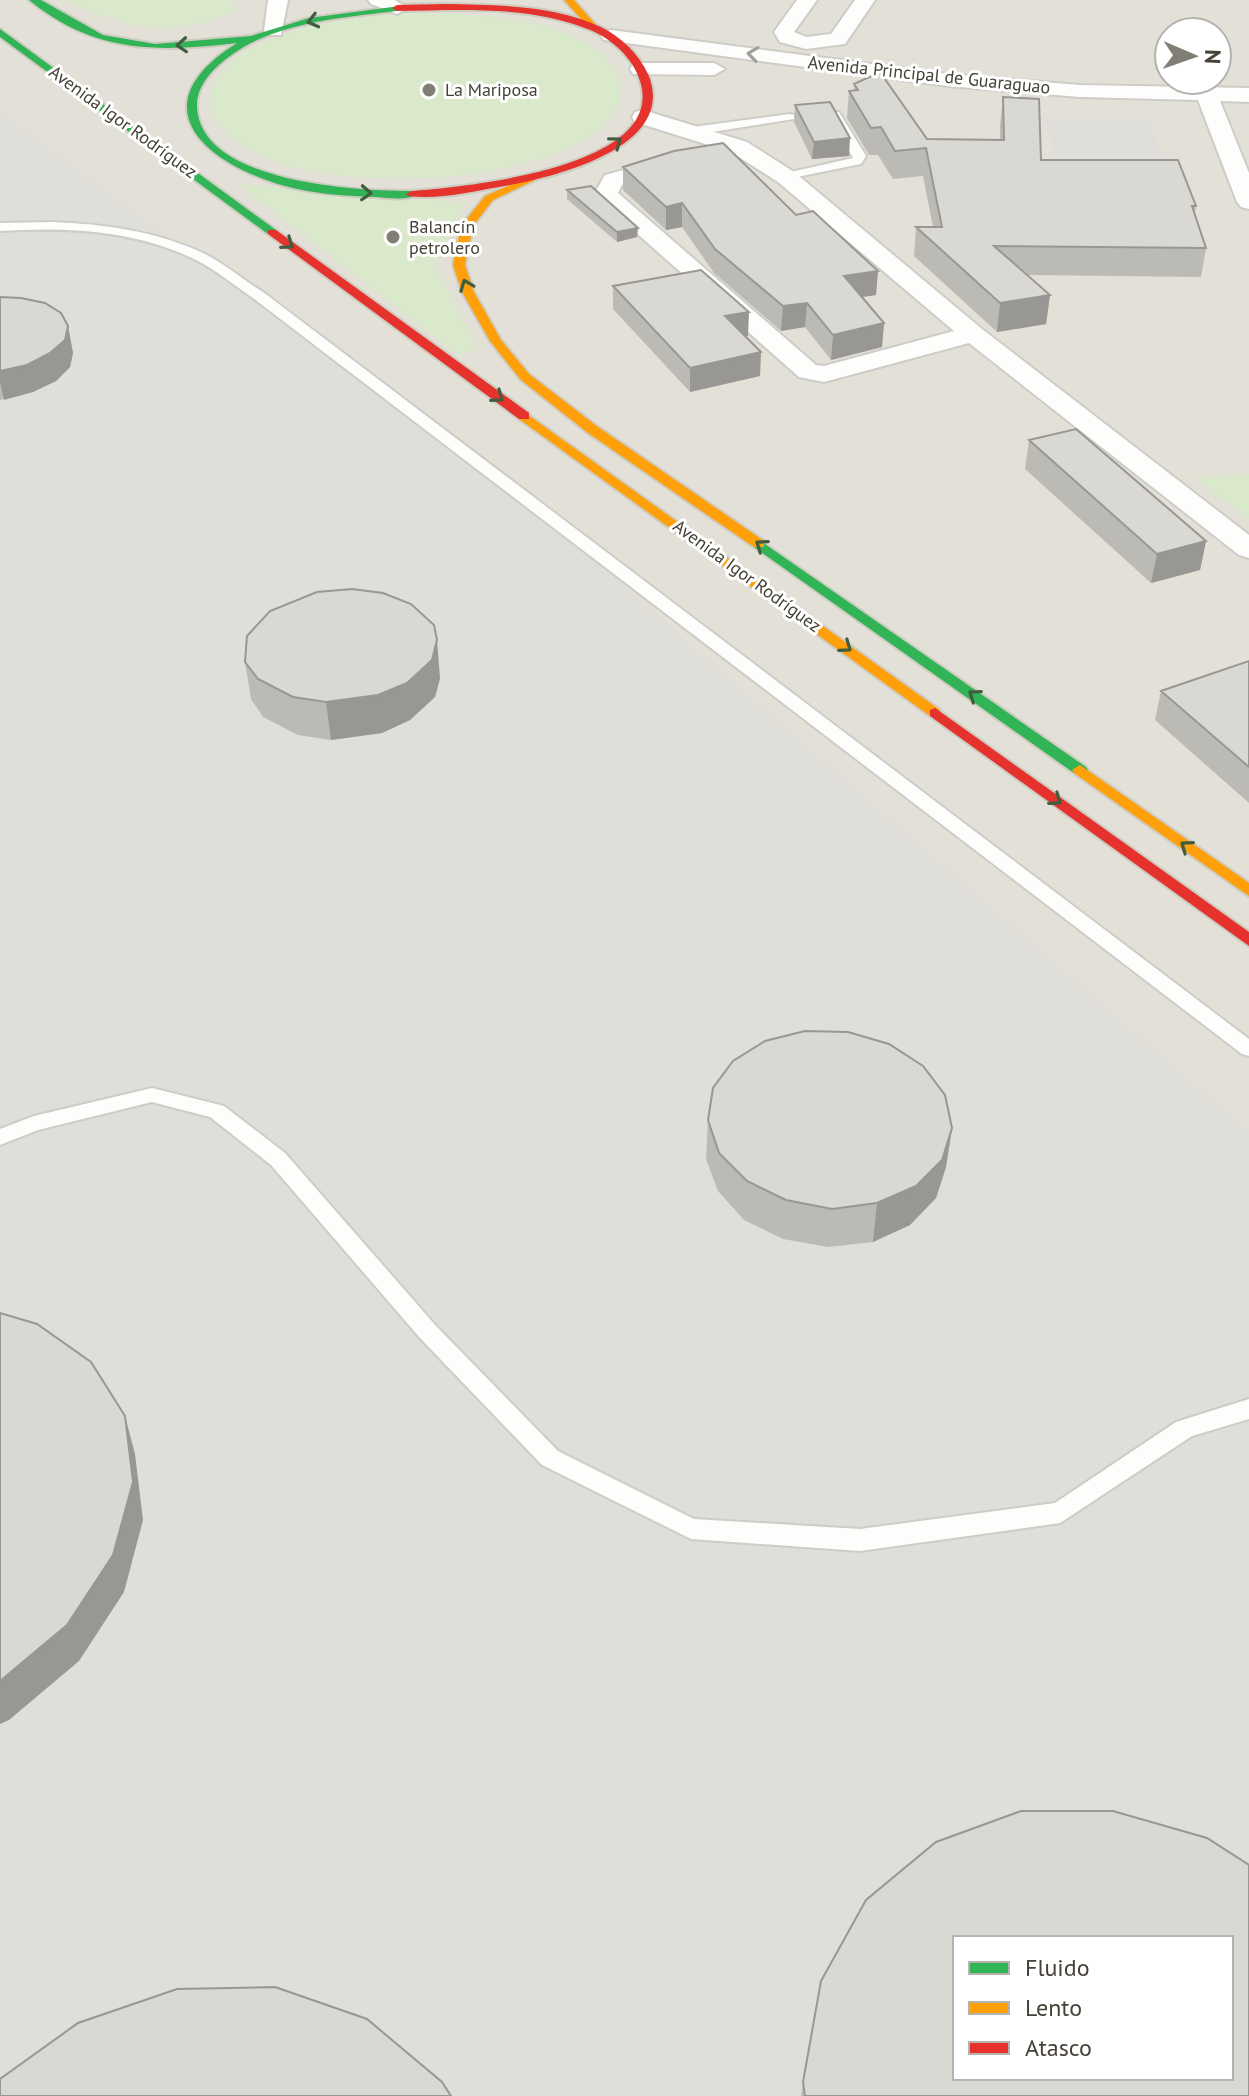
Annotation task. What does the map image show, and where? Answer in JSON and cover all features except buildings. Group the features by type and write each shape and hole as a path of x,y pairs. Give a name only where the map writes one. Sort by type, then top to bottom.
{"main road":[{"path":"34,0 103,38 139,45 178,47 267,34 388,4 522,13 602,32"},
{"path":"428,7 456,0"},
{"path":"182,134 278,179 356,193 446,193 530,180 597,156 621,141 643,117 649,88 641,69 628,52 569,0"},
{"name":"Avenida Igor Rodríguez","path":"0,32 1249,940"},
{"path":"217,152 189,117 189,99 197,82 211,66 267,34"},
{"name":"Avenida Igor Rodríguez","path":"217,152 222,176 246,213"},
{"name":"Avenida Igor Rodríguez","path":"530,180 489,198 475,213 467,226 459,265 468,292 496,341 525,377 593,430 851,607 1249,891"}],"street":[{"path":"267,34 278,0"},
{"path":"807,0 784,32 787,38 806,43 838,40 865,0"},
{"name":"Avenida Principal de Guaraguao","path":"602,32 1042,103 1210,102 1249,95"},
{"name":"Avenida Principal de Guaraguao","path":"641,69 737,70 889,80"},
{"path":"1210,102 1249,202"},
{"name":"Avenida Principal de Guaraguao","path":"1210,102 1249,110"},
{"path":"643,117 739,147 786,177 973,334 1249,549"},
{"path":"739,147 613,180 606,194 808,371 824,374 973,334"}],"lane":[{"path":"786,177 857,161 860,156 838,109 818,113"},
{"path":"693,131 790,117"},
{"path":"0,227 103,227 162,241 203,259 258,295 1249,1049"},
{"path":"0,1137 34,1124 152,1095 217,1111 278,1159 428,1332 550,1458 691,1529 860,1540 1060,1513 1184,1429 1249,1409"}],"shaded area":[{"path":"0,0 1249,0 1249,2096 0,2096"},
{"path":"0,110 560,530 1249,1130 1249,2096 0,2096"},
{"path":"1046,119 1150,120 1169,179 1058,176"}],"green space":[{"path":"64,0 231,0 236,10 190,25 149,27 109,18"},
{"path":"395,13 504,18 560,31 583,41 608,61 621,80 618,107 590,136 551,155 504,168 453,176 400,179 304,170 269,159 235,140 209,111 215,81 230,63 250,49 297,30"},
{"path":"237,183 465,203 435,265 478,349 458,355"},
{"path":"1249,474 1249,519 1195,478"}],"traffic: fast":[{"path":"34,0 100,37 136,46 174,47 249,39"},
{"path":"397,8 287,26 246,43 227,54 202,76 191,97 192,117 202,135 219,151 265,176 290,184 336,191 412,194"},
{"path":"0,32 272,232"},
{"path":"759,544 1080,770"}],"traffic: slow":[{"path":"569,0 593,27"},
{"path":"530,180 489,198 467,226 459,265 468,292 496,341 525,377 593,430 759,544"},
{"path":"524,416 935,713"},
{"path":"1080,770 1249,891"}],"traffic: jam":[{"path":"397,8 498,9 575,21 597,29 621,45 635,60 647,87 644,116 625,139 594,157 556,171 514,181 412,194"},
{"path":"272,232 524,416"},
{"path":"935,713 1249,940"}],"place":[{"name":"La Mariposa","path":"429,90"},
{"name":"Balancín petrolero","path":"393,237"}]}
